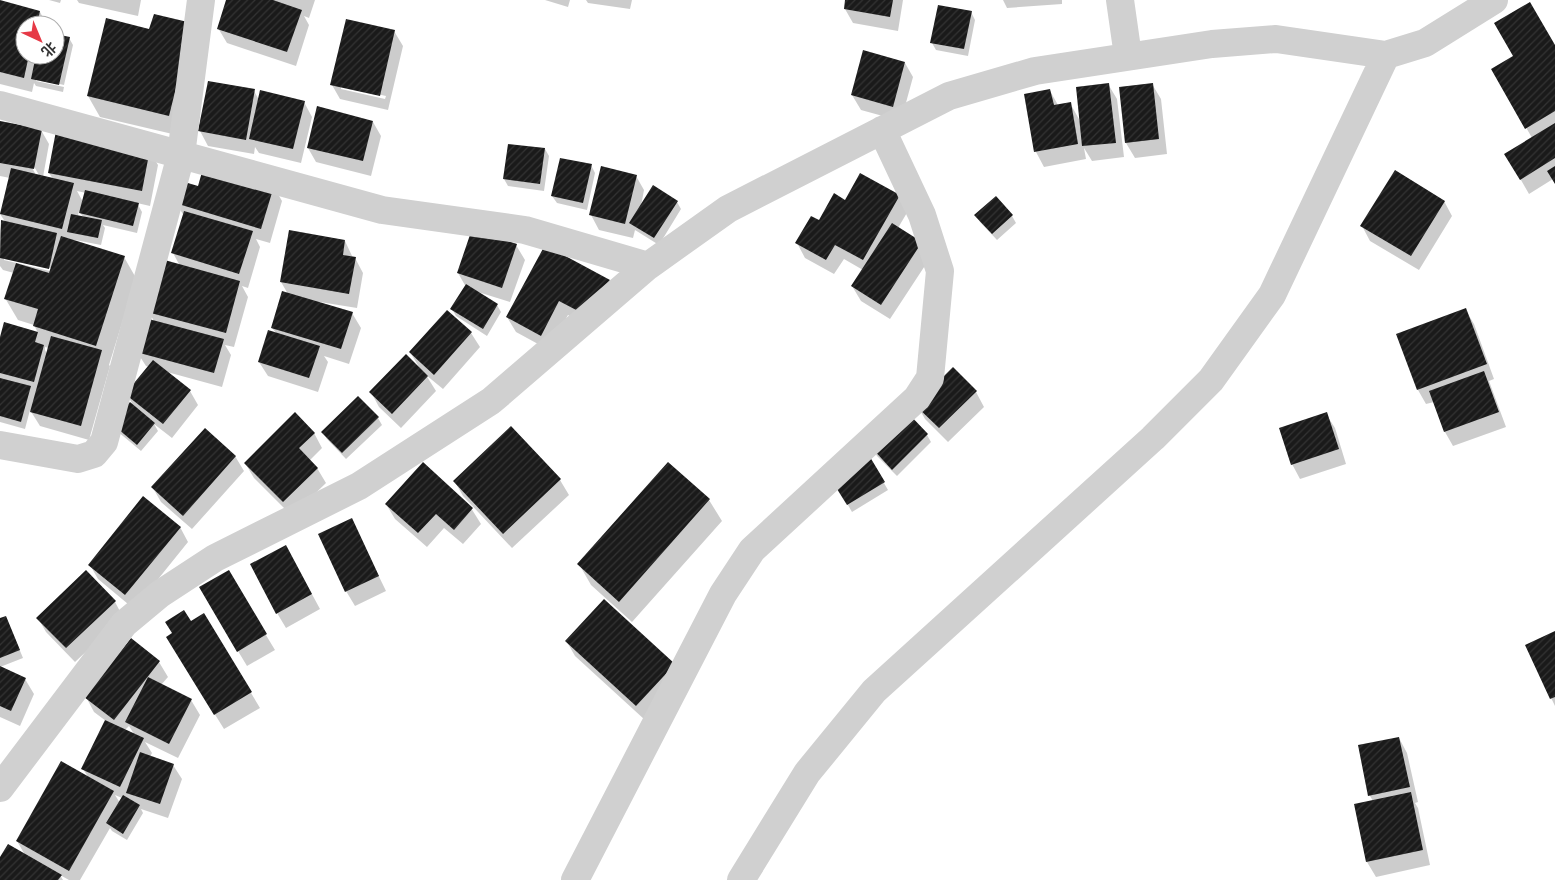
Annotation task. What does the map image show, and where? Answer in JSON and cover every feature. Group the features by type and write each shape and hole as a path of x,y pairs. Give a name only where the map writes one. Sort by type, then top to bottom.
{"street":[{"path":"0,445 78,459 94,454 104,442 181,155 201,0"},
{"path":"1120,0 1128,56"},
{"path":"0,788 124,624 160,594 215,558 359,486 491,401 648,266 728,210 949,96 1035,71 1212,44 1276,39 1386,55 1425,43 1494,0"},
{"path":"741,880 808,773 874,691 1154,438 1211,380 1272,295 1386,55"},
{"path":"0,105 382,210 525,230 648,266"},
{"path":"575,880 723,594 752,550 917,398 930,378 940,271 922,215 882,130"}],"building":[{"path":"0,0 40,11 39,15 15,15 15,65 27,65 24,78 0,72"},
{"path":"226,0 273,0 302,10 287,52 217,29"},
{"path":"845,0 893,0 890,17 844,9"},
{"path":"1530,2 1555,45 1555,111 1525,129 1491,69 1513,56 1494,23"},
{"path":"938,5 972,11 964,49 930,43"},
{"path":"154,14 192,23 169,116 87,96 106,18 149,29"},
{"path":"346,19 395,30 380,96 330,85"},
{"path":"65,36 70,37 65,59"},
{"path":"863,50 905,62 893,107 851,95"},
{"path":"34,65 64,65 59,85 31,79"},
{"path":"208,81 255,89 246,140 198,131"},
{"path":"1109,83 1116,143 1082,146 1076,87"},
{"path":"1153,83 1159,139 1125,143 1119,87"},
{"path":"1050,89 1054,105 1071,102 1078,144 1034,152 1024,94"},
{"path":"260,90 305,101 293,149 249,139"},
{"path":"317,106 373,121 363,161 307,148"},
{"path":"0,121 42,129 34,169 0,163"},
{"path":"1555,123 1555,158 1520,180 1504,154"},
{"path":"56,131 150,149 142,191 48,173"},
{"path":"508,144 545,148 540,184 503,179"},
{"path":"560,158 592,164 583,203 551,196"},
{"path":"204,165 274,186 261,229 175,203 181,181 198,186"},
{"path":"601,166 637,175 625,224 589,215"},
{"path":"1555,166 1555,184 1547,171"},
{"path":"11,168 74,183 62,229 0,214"},
{"path":"1395,170 1445,201 1411,256 1360,226"},
{"path":"860,173 900,195 863,260 835,245 826,260 795,243 811,216 819,220 834,193 845,200"},
{"path":"653,185 678,201 654,238 629,223"},
{"path":"85,190 139,203 133,226 79,213"},
{"path":"996,196 1013,215 992,234 974,215"},
{"path":"184,211 253,231 239,274 171,253"},
{"path":"71,214 102,220 98,238 67,232"},
{"path":"1,220 57,233 49,269 0,258"},
{"path":"892,223 922,242 881,305 851,286"},
{"path":"472,229 517,244 502,288 457,273"},
{"path":"289,230 345,240 343,255 356,257 349,294 280,282"},
{"path":"61,236 125,256 96,346 33,326 38,309 4,299 16,263 49,273"},
{"path":"545,245 610,280 580,312 559,301 541,336 506,317"},
{"path":"161,259 240,281 226,333 147,312"},
{"path":"466,284 498,304 483,329 450,309"},
{"path":"282,291 353,312 341,349 271,328"},
{"path":"1466,308 1487,364 1417,390 1396,334"},
{"path":"447,310 472,332 434,375 409,352"},
{"path":"145,318 224,339 214,373 136,352"},
{"path":"4,322 38,332 35,342 44,345 34,382 0,373 0,337"},
{"path":"268,330 320,346 309,378 258,362"},
{"path":"51,336 102,350 81,426 30,412"},
{"path":"406,354 428,376 392,414 369,392"},
{"path":"153,360 191,390 163,424 125,394"},
{"path":"953,367 977,391 939,428 915,405"},
{"path":"1484,371 1499,412 1444,432 1429,391"},
{"path":"0,378 31,386 21,422 0,416"},
{"path":"358,396 379,417 342,453 321,432"},
{"path":"130,402 155,423 137,445 111,423"},
{"path":"295,412 315,433 299,448 318,468 283,502 244,463"},
{"path":"1327,412 1339,449 1291,465 1279,428"},
{"path":"908,413 928,434 892,470 872,448"},
{"path":"511,426 561,479 503,534 453,481"},
{"path":"205,428 236,456 183,516 151,487"},
{"path":"870,457 885,482 847,505 832,481"},
{"path":"423,462 473,508 454,530 436,514 418,533 385,504"},
{"path":"668,462 710,499 619,602 577,564"},
{"path":"143,496 181,527 125,595 88,565"},
{"path":"352,518 379,576 345,592 318,534"},
{"path":"286,545 312,594 276,614 250,564"},
{"path":"86,570 116,601 66,648 36,618"},
{"path":"229,570 267,634 237,652 199,587"},
{"path":"604,599 675,664 636,706 565,641"},
{"path":"184,610 191,621 204,613 252,692 214,715 166,637 172,633 165,622"},
{"path":"6,616 20,650 0,658 0,618"},
{"path":"1555,631 1555,697 1550,699 1525,645"},
{"path":"131,638 160,661 114,720 84,697"},
{"path":"0,666 26,678 11,711 0,706"},
{"path":"148,677 192,699 169,744 125,722"},
{"path":"105,720 144,738 120,787 81,769"},
{"path":"1399,737 1410,787 1368,796 1358,745"},
{"path":"140,752 174,764 160,804 126,793"},
{"path":"61,761 114,791 69,871 16,841"},
{"path":"1411,792 1423,850 1366,862 1354,804"},
{"path":"123,795 140,805 123,834 106,823"},
{"path":"8,844 62,875 58,880 0,880 0,857"}]}
